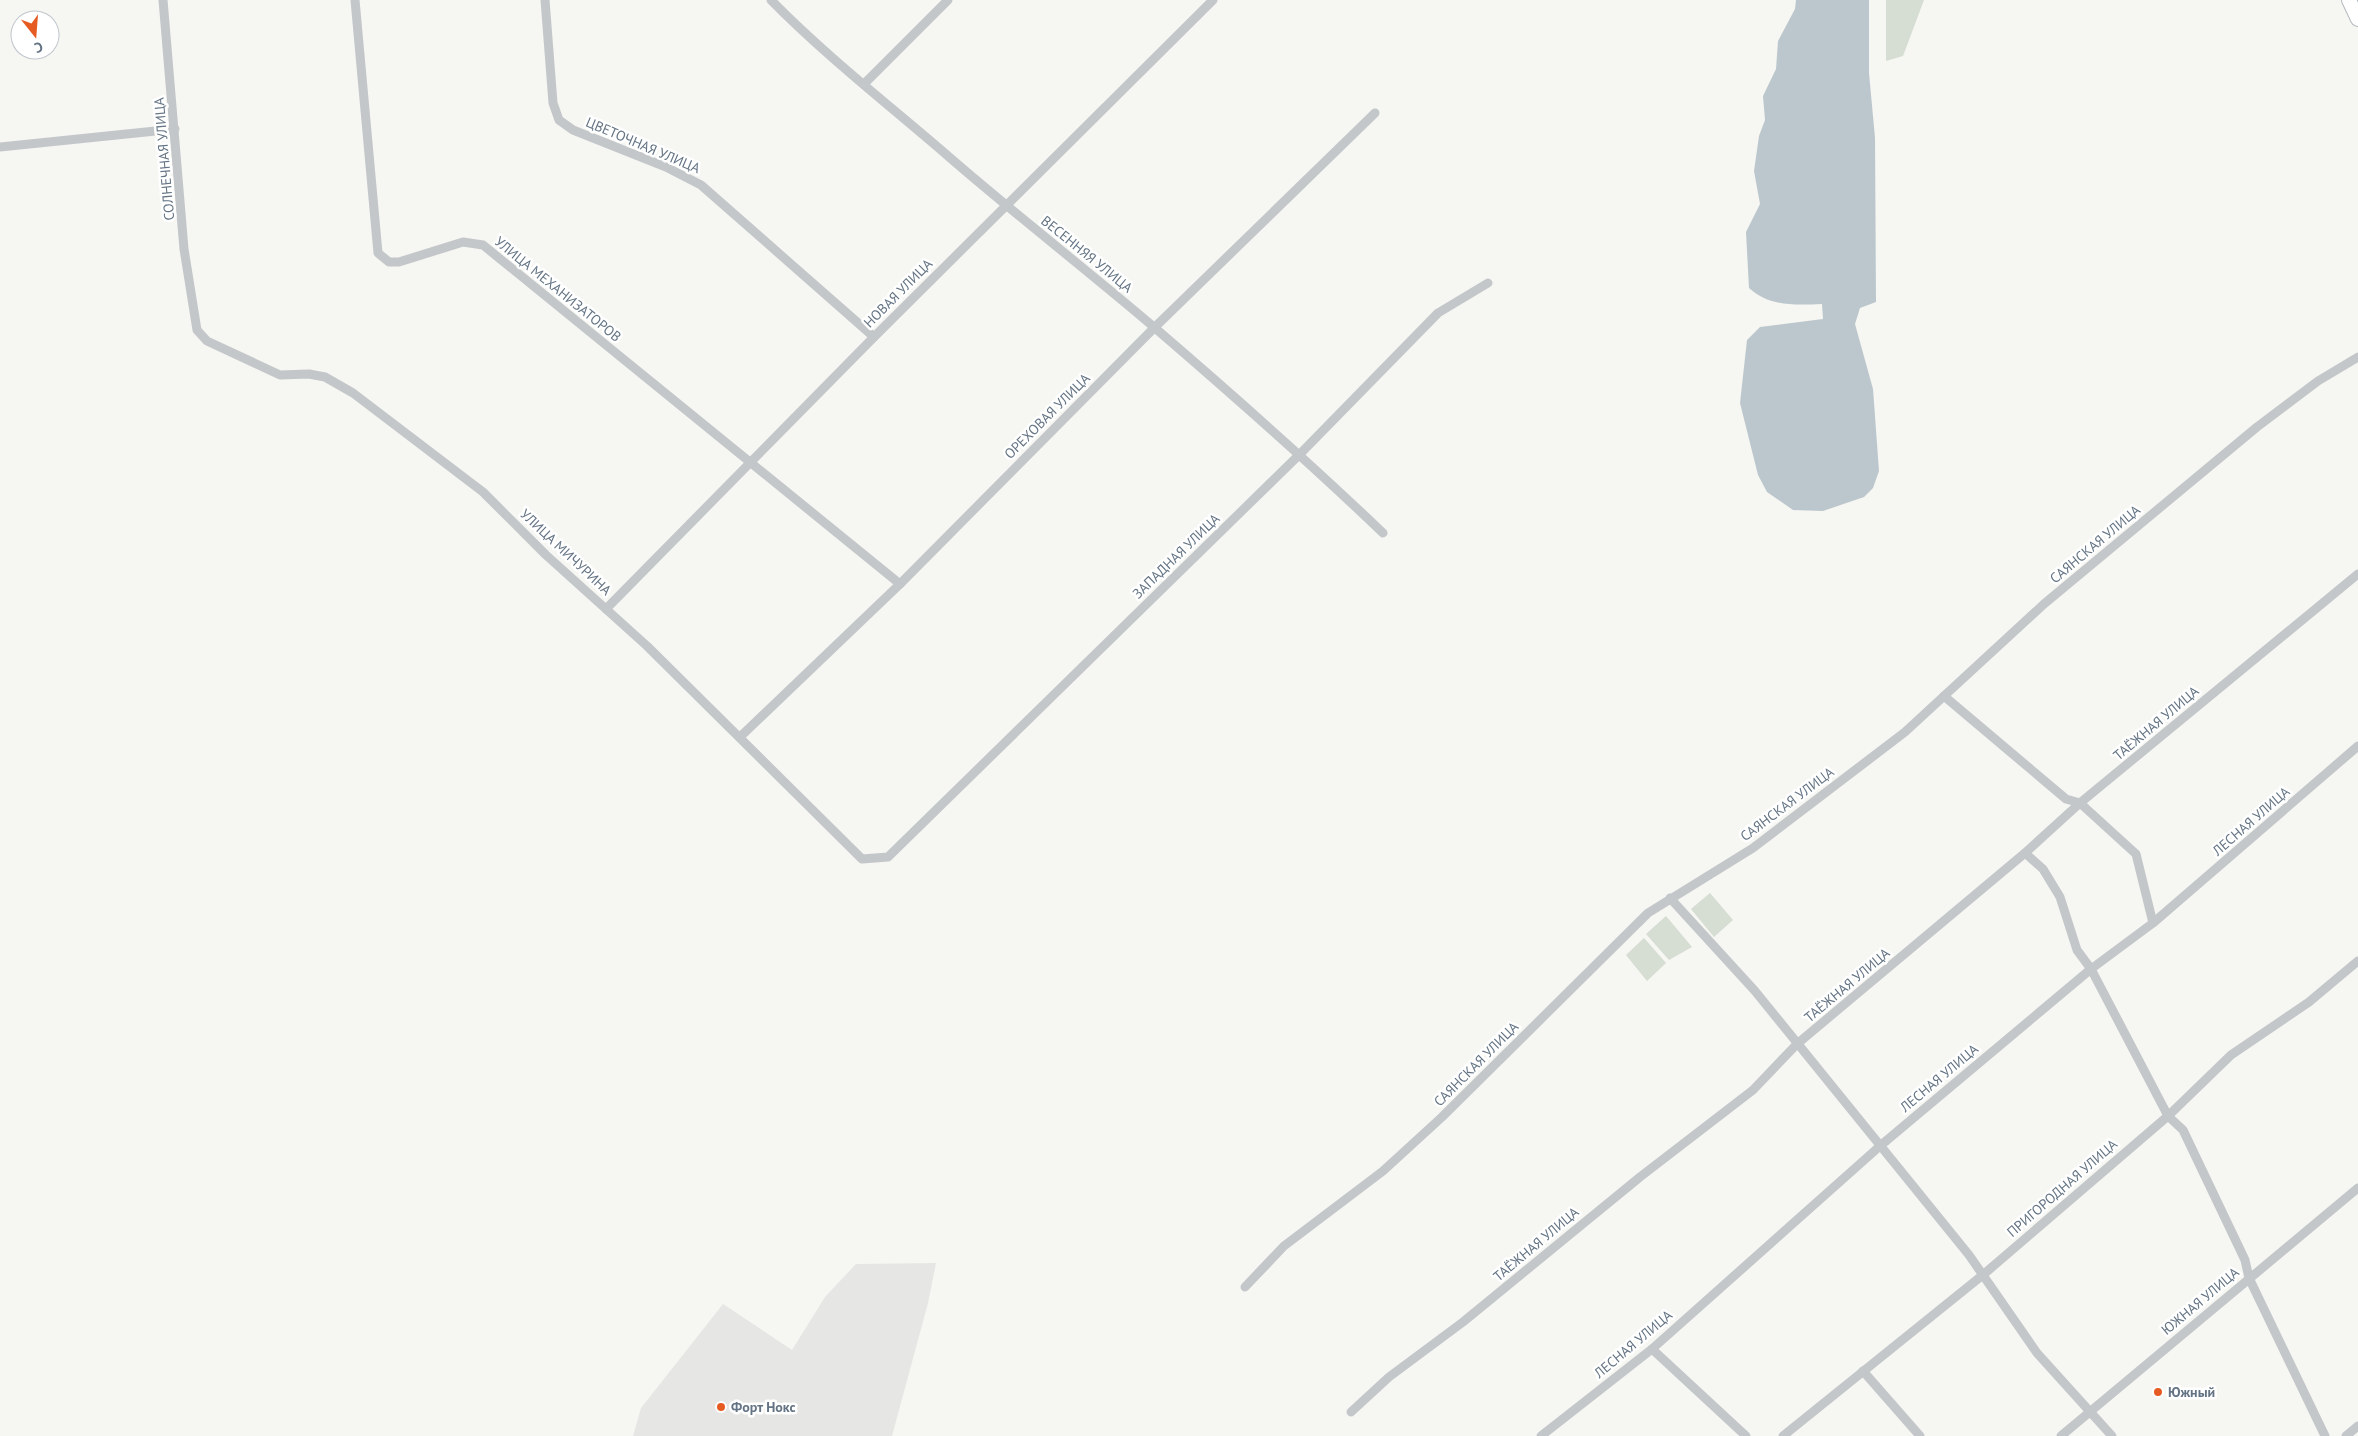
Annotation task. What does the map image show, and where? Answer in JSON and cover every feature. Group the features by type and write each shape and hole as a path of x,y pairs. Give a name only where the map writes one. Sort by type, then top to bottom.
{"main road":[{"path":"2349,0 2358,19"}],"street":[{"name":"СОЛНЕЧНАЯ УЛИЦА","path":"164,0 176,129 184,249 193,315"},
{"name":"УЛИЦА МЕХАНИЗАТОРОВ","path":"355,0 378,253 389,262 399,262 464,242 483,246 900,584"},
{"name":"ЦВЕТОЧНАЯ УЛИЦА","path":"545,0 553,103 559,120 573,130 666,167 701,184 874,337"},
{"name":"ВЕСЕННЯЯ УЛИЦА","path":"771,0 864,84 1006,206 1154,328 1300,454 1383,533"},
{"path":"864,84 948,0"},
{"name":"НОВАЯ УЛИЦА","path":"606,609 751,464 874,337 1213,0"},
{"name":"ОРЕХОВАЯ УЛИЦА","path":"740,737 900,584 1154,328 1375,113"},
{"path":"0,147 176,129"},
{"name":"ЗАПАДНАЯ УЛИЦА","path":"888,857 1300,454 1438,313 1488,283"},
{"name":"УЛИЦА МИЧУРИНА","path":"193,315 197,330 207,341 280,375 309,374 325,377 353,393 483,492 546,555 606,609 740,737 862,859 888,857"},
{"name":"САЯНСКАЯ УЛИЦА","path":"1245,1287 1284,1246 1383,1171 1420,1137 1648,913 1753,848 1905,732 2044,604 2257,427 2318,381 2358,357"},
{"name":"ТАЁЖНАЯ УЛИЦА","path":"1351,1412 1389,1377 1463,1322 1640,1177 1753,1090 1797,1044 2025,853 2080,803 2358,574"},
{"path":"1944,696 2066,799 2080,803 2136,854 2153,923"},
{"name":"ЛЕСНАЯ УЛИЦА","path":"1545,1435 1652,1349 1880,1146 2091,969 2153,923 2358,746"},
{"path":"2025,853 2043,869 2060,897 2077,950 2091,969 2168,1116 2183,1130 2245,1260 2249,1278 2325,1436"},
{"path":"1670,898 1755,991 1984,1274 2037,1353 2112,1436"},
{"name":"ПРИГОРОДНАЯ УЛИЦА","path":"1783,1436 1984,1274 2168,1116 2231,1055 2309,1002 2358,961"},
{"name":"ЮЖНАЯ УЛИЦА","path":"2061,1436 2358,1188"},
{"path":"1652,1349 1746,1436"},
{"path":"1863,1371 1920,1436"},
{"path":"2346,1436 2358,1426"}],"shaded area":[{"path":"1796,0 1869,0 1869,73 1875,138 1876,302 1860,308 1855,324 1873,389 1879,471 1873,488 1864,497 1823,511 1793,510 1767,492 1758,475 1740,403 1747,340 1760,327 1823,319 1822,304 1783,304 1765,299 1749,288 1746,232 1760,204 1754,171 1759,136 1765,120 1763,96 1776,69 1778,41 1795,9"},
{"path":"1886,0 1924,0 1903,56 1886,61"},
{"path":"1710,893 1733,920 1714,937 1691,909"},
{"path":"1666,916 1692,947 1669,960 1646,934"},
{"path":"1644,938 1666,963 1647,981 1626,955"},
{"path":"936,1263 928,1303 892,1436 633,1436 641,1408 723,1304 792,1350 825,1297 856,1264"}],"place":[{"name":"Южный","path":"2158,1392"},
{"name":"Форт Нокс","path":"721,1407"}]}
